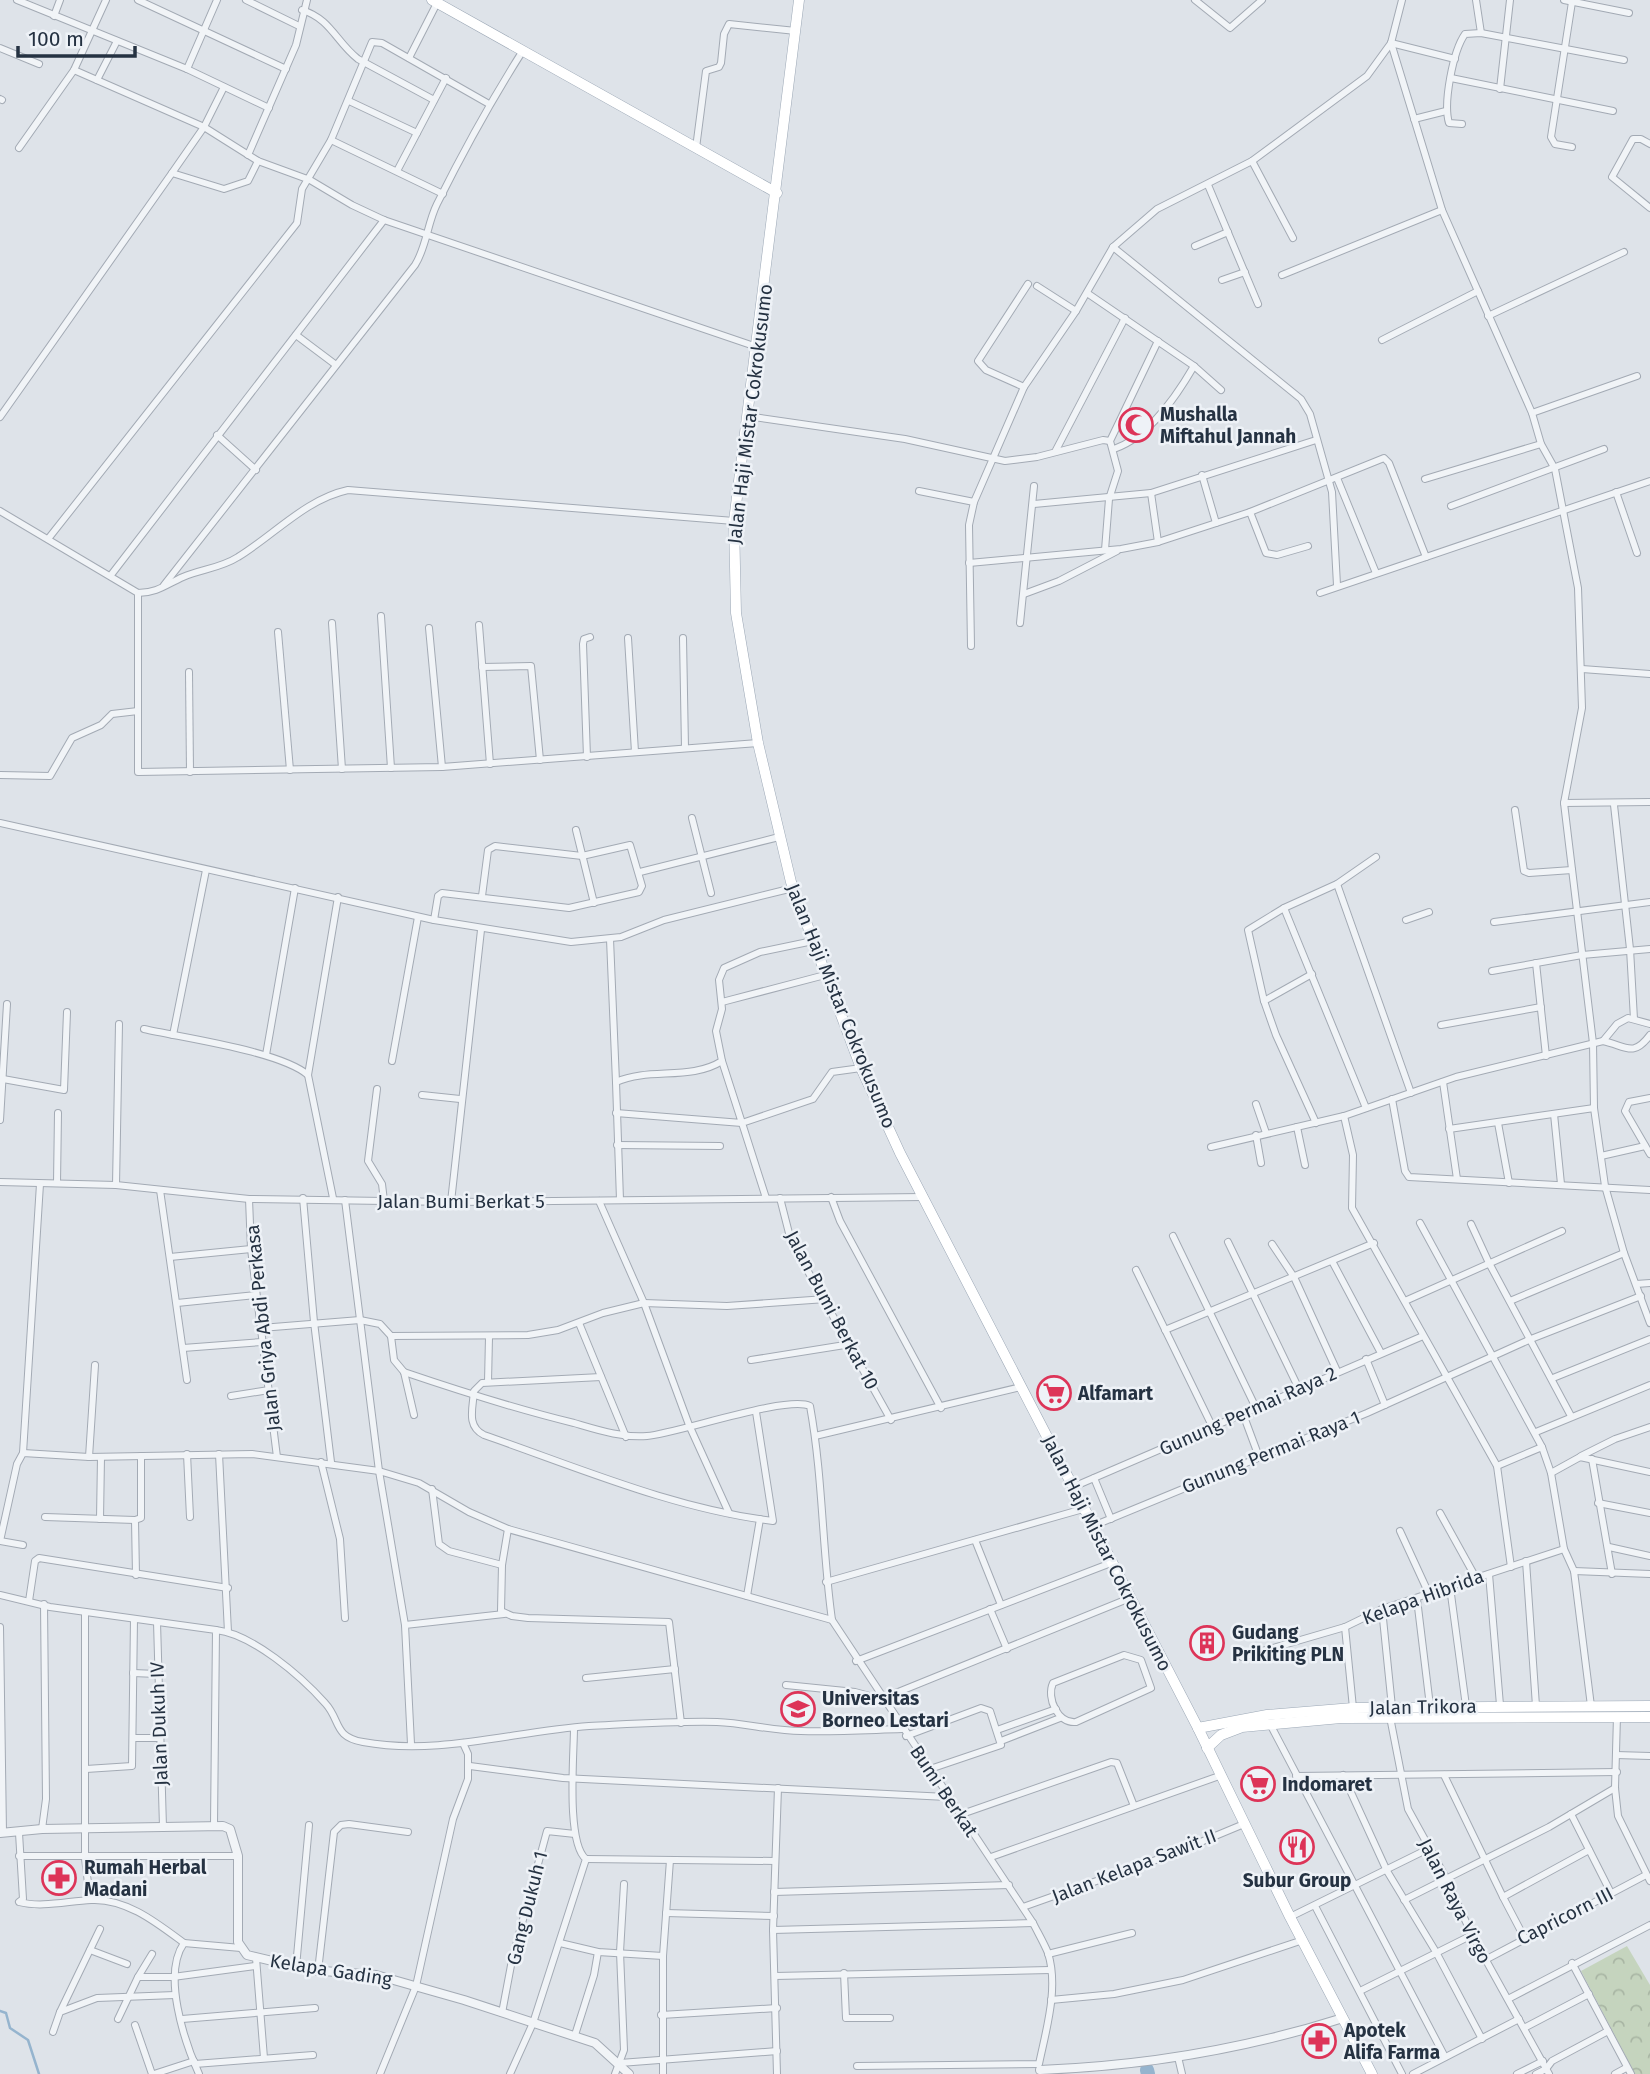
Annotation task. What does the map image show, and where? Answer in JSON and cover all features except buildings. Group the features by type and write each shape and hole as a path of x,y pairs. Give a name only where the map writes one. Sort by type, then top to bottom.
{"main road":[{"name":"Jalan Haji Mistar Cokrokusumo","path":"799,0 734,521 736,613 758,743 793,888 861,1068 924,1197 1198,1728 1290,1917 1372,2074"},
{"path":"435,1 777,193"},
{"name":"Jalan Trikora","path":"1207,1748 1230,1731 1430,1706 1650,1706"},
{"name":"Jalan Trikora","path":"1198,1728 1267,1715 1353,1708 1391,1712 1650,1717"}],"street":[{"path":"17,0 187,69 269,108"},
{"path":"54,16 61,0"},
{"path":"19,148 74,69 106,0"},
{"path":"138,0 203,28 285,69"},
{"path":"187,69 217,0"},
{"path":"246,0 299,26"},
{"path":"248,155 296,45 302,10 307,0"},
{"path":"1195,0 1230,28 1262,0"},
{"path":"971,646 969,563 970,518 974,502 1024,387 1076,311 1113,247 1157,209 1252,161 1367,76 1391,43 1402,0"},
{"path":"1476,0 1481,33"},
{"path":"1500,89 1510,0"},
{"path":"1564,0 1629,13"},
{"path":"409,58 435,1"},
{"path":"1572,2 1551,141 1572,147"},
{"path":"302,10 325,20 347,51 434,100"},
{"path":"696,148 706,71 719,67 721,63 729,24 796,31"},
{"path":"1462,124 1448,123 1446,111 1455,59 1465,34 1481,33 1623,60"},
{"path":"48,539 297,223 300,214 299,199 349,101 368,47 377,40 489,104"},
{"path":"97,80 117,41"},
{"path":"1391,43 1455,59"},
{"path":"1391,43 1442,210 1532,413 1541,444 1555,468 1578,588 1582,708 1564,803 1593,1043 1594,1108 1605,1186 1624,1253 1650,1321"},
{"path":"0,48 39,64"},
{"path":"161,590 415,265 443,194 489,104 522,52"},
{"path":"74,69 204,127 258,161 310,180 384,220 754,346"},
{"path":"397,172 446,78"},
{"path":"1451,78 1614,111"},
{"path":"0,417 204,127 224,87"},
{"path":"349,101 417,133"},
{"path":"1415,119 1446,111"},
{"path":"1650,144 1642,139 1633,139 1612,177 1650,208"},
{"path":"331,140 443,194"},
{"path":"172,173 224,189 247,181 258,161"},
{"path":"1252,161 1293,238"},
{"path":"1208,185 1258,303"},
{"path":"1282,275 1442,210"},
{"path":"111,575 384,220"},
{"path":"1195,246 1228,232"},
{"path":"1113,247 1301,399 1310,414 1329,481 1337,585"},
{"path":"1488,316 1624,252"},
{"path":"1222,280 1245,272"},
{"path":"1024,387 986,370 978,361 1028,284"},
{"path":"1037,286 1076,311"},
{"path":"1382,340 1478,292"},
{"path":"1087,293 1194,366 1220,390"},
{"path":"1056,450 1125,318"},
{"path":"296,335 336,365"},
{"path":"1110,442 1158,341"},
{"path":"1114,449 1126,445 1153,421 1182,387 1194,366"},
{"path":"1532,413 1637,376"},
{"path":"747,416 905,439 994,459 1026,460 1056,450 1103,440 1110,442 1118,471 1109,499 1105,550"},
{"path":"217,435 256,470"},
{"path":"1034,504 1151,493 1316,440"},
{"path":"1425,480 1541,444"},
{"path":"1451,506 1604,449"},
{"path":"969,563 1029,555 1121,549 1158,542 1250,512 1384,458 1390,463 1426,557"},
{"path":"1202,475 1216,523"},
{"path":"1337,478 1376,573"},
{"path":"1320,593 1337,585 1650,481"},
{"path":"1020,623 1034,486"},
{"path":"0,512 138,593 161,590 183,577 218,567 237,558 319,500 348,490 734,521"},
{"path":"919,491 974,502"},
{"path":"1616,492 1637,554"},
{"path":"1151,493 1158,542"},
{"path":"1250,512 1266,553 1277,555 1308,546"},
{"path":"1024,594 1068,577 1121,549"},
{"path":"138,593 138,772 442,767 758,743"},
{"path":"381,616 391,768"},
{"path":"332,623 342,769"},
{"path":"478,625 490,764"},
{"path":"429,628 442,767"},
{"path":"278,632 290,770"},
{"path":"587,757 583,644 584,639 590,637"},
{"path":"628,638 635,752"},
{"path":"683,638 685,748"},
{"path":"482,667 531,666 540,760"},
{"path":"1581,669 1650,674"},
{"path":"189,672 190,772"},
{"path":"0,775 50,776 72,738 102,725 112,714 138,711"},
{"path":"1564,803 1614,805 1650,802"},
{"path":"1614,805 1626,907 1634,1018"},
{"path":"1516,810 1524,871 1529,873 1572,870"},
{"path":"692,818 711,892"},
{"path":"0,823 418,917 481,930 570,942 610,939 686,914 793,888"},
{"path":"576,830 594,903"},
{"path":"640,872 779,837"},
{"path":"434,920 440,895 482,896 569,908 639,892 640,872 630,845 582,856 491,847 486,858 482,896"},
{"path":"1316,1123 1289,1067 1264,1001 1248,930 1284,908 1337,884 1376,857"},
{"path":"173,1035 206,870"},
{"path":"1337,884 1411,1093"},
{"path":"266,1055 295,888"},
{"path":"333,1198 308,1075 338,897"},
{"path":"1494,922 1650,902"},
{"path":"1284,908 1366,1108"},
{"path":"1406,920 1429,912"},
{"path":"393,1061 418,917"},
{"path":"451,1202 460,1099 481,930"},
{"path":"610,939 620,1200"},
{"path":"766,1198 722,1061 716,1031 722,1002 719,979 730,963 760,951 813,941"},
{"path":"1492,971 1583,955 1650,949"},
{"path":"1536,962 1546,1056"},
{"path":"1264,1001 1312,974"},
{"path":"722,1002 825,975"},
{"path":"0,1120 7,1004"},
{"path":"1441,1025 1541,1007"},
{"path":"3,1079 64,1090 67,1013"},
{"path":"1603,1041 1617,1024 1628,1018 1650,1024"},
{"path":"116,1185 119,1024"},
{"path":"144,1028 266,1055 295,1065 308,1075"},
{"path":"1211,1147 1344,1116 1443,1082 1593,1043 1603,1041 1629,1049 1643,1044 1650,1035"},
{"path":"616,1082 634,1074 696,1071 722,1061"},
{"path":"616,1113 742,1123 813,1099 832,1072 861,1068"},
{"path":"1443,1082 1457,1179"},
{"path":"377,1089 368,1161 382,1184 384,1201"},
{"path":"422,1095 460,1099"},
{"path":"1650,1098 1629,1102 1625,1111 1650,1154"},
{"path":"1392,1099 1406,1175 1650,1190"},
{"path":"1256,1104 1266,1133"},
{"path":"1449,1129 1594,1108"},
{"path":"57,1183 58,1114"},
{"path":"1554,1114 1561,1184"},
{"path":"1344,1116 1353,1155 1352,1208 1497,1466 1511,1567"},
{"path":"1498,1123 1509,1183"},
{"path":"1297,1127 1305,1165"},
{"path":"1256,1135 1261,1163"},
{"path":"617,1145 720,1146"},
{"path":"1601,1156 1645,1146"},
{"name":"Jalan Bumi Berkat 5","path":"0,1182 116,1185 250,1199 333,1198 451,1202 924,1197"},
{"path":"23,1545 0,1541 13,1477 23,1453 40,1184"},
{"path":"160,1190 187,1380"},
{"path":"831,1196 840,1220 941,1408"},
{"path":"303,1198 314,1322 331,1462"},
{"name":"Jalan Bumi Berkat 10","path":"780,1198 792,1241 891,1420"},
{"name":"Jalan Griya Abdi Perkasa","path":"250,1199 251,1249 278,1457"},
{"path":"345,1200 379,1471 405,1625 411,1744"},
{"path":"599,1201 644,1303 689,1424 729,1513"},
{"path":"1420,1223 1449,1280 1536,1433 1551,1472 1564,1549 1574,1571 1591,1706"},
{"path":"1471,1224 1489,1263 1572,1416"},
{"path":"1405,1301 1562,1231"},
{"path":"1173,1236 1256,1408"},
{"path":"1228,1242 1298,1390"},
{"path":"1165,1330 1374,1243"},
{"path":"1272,1244 1294,1276 1337,1371"},
{"path":"170,1257 251,1249"},
{"path":"1510,1301 1624,1253"},
{"path":"1332,1261 1381,1353"},
{"path":"1136,1270 1213,1428"},
{"path":"1636,1284 1650,1283"},
{"path":"177,1303 257,1295"},
{"name":"Gunung Permai Raya 1","path":"1093,1526 1385,1405 1531,1339 1641,1296"},
{"path":"391,1336 528,1335 644,1303 727,1306 826,1299"},
{"path":"261,1328 360,1320 380,1324 391,1336 394,1360 404,1372 414,1415"},
{"path":"579,1323 626,1437"},
{"path":"488,1382 489,1336"},
{"name":"Gunung Permai Raya 2","path":"1073,1487 1423,1336"},
{"path":"1553,1378 1650,1339"},
{"path":"183,1348 262,1342"},
{"path":"751,1360 851,1344"},
{"path":"1366,1359 1385,1405"},
{"path":"89,1457 94,1365"},
{"path":"404,1372 474,1396 626,1437 663,1433 689,1424 756,1412 773,1521 729,1513 634,1486 484,1435 476,1430 472,1423 474,1396 477,1386 488,1382 601,1377"},
{"path":"1536,1433 1650,1385"},
{"path":"815,1436 1021,1387"},
{"path":"231,1396 269,1390"},
{"name":"Bumi Berkat","path":"756,1412 805,1404 810,1406 823,1499 826,1582 832,1620 881,1699 991,1857 1033,1923 1048,1954 1051,2000 1039,2069"},
{"path":"1243,1415 1259,1457"},
{"path":"1551,1472 1615,1439 1650,1427"},
{"path":"1497,1466 1542,1447"},
{"path":"23,1453 89,1457 219,1454 331,1462 379,1471 432,1489 469,1512 508,1529 832,1620"},
{"path":"187,1454 190,1517"},
{"path":"219,1454 228,1588 228,1632"},
{"path":"45,1517 141,1518 141,1455"},
{"path":"100,1519 101,1457"},
{"path":"1580,1457 1650,1472"},
{"path":"1592,1459 1612,1574"},
{"path":"321,1462 340,1539 345,1618"},
{"path":"1094,1478 1111,1519"},
{"path":"432,1489 439,1544 449,1551 502,1565"},
{"path":"1598,1503 1650,1513"},
{"path":"826,1582 1083,1509"},
{"path":"1440,1513 1476,1578"},
{"path":"747,1596 760,1519"},
{"path":"135,1520 136,1575"},
{"path":"504,1614 500,1607 502,1565 508,1529"},
{"path":"1400,1531 1429,1594"},
{"path":"975,1540 1001,1605"},
{"path":"1609,1548 1650,1556"},
{"name":"Kelapa Hibrida","path":"1242,1657 1345,1627 1382,1609 1564,1549"},
{"path":"29,1601 35,1561 39,1558 228,1588"},
{"path":"1526,1561 1536,1706"},
{"path":"856,1661 1111,1563"},
{"path":"1574,1571 1650,1574"},
{"path":"1489,1574 1500,1705"},
{"path":"1450,1587 1466,1706"},
{"path":"0,1595 85,1612 228,1632 249,1641 310,1688 329,1707 340,1731 349,1738 380,1744 463,1743 574,1728 681,1723 718,1722 799,1731 902,1729"},
{"path":"786,1685 844,1690 881,1699 1130,1598"},
{"path":"1417,1598 1430,1706"},
{"path":"42,1829 47,1799 44,1604"},
{"path":"990,1609 1007,1649"},
{"name":"Jalan Raya Virgo","path":"1382,1609 1391,1712 1408,1809 1446,1878 1485,1960 1548,2071"},
{"path":"85,1612 85,1858 90,1900"},
{"path":"405,1625 504,1614 592,1621 669,1622 681,1723"},
{"path":"86,1769 132,1766 134,1619"},
{"name":"Jalan Dukuh IV","path":"157,1622 163,1827"},
{"path":"0,1627 2,1833 42,1829 214,1825 230,1829 238,1856 237,1935 241,1948 184,1943 144,1915 122,1905 90,1900 19,1902 23,1899 19,1833"},
{"path":"1345,1627 1353,1708"},
{"path":"214,1825 216,1630"},
{"path":"1124,1656 1135,1656 1145,1666 1151,1684 1149,1690 1076,1722 1067,1722 1060,1718 1051,1687 1058,1680 1124,1656"},
{"path":"1145,1666 1161,1658"},
{"path":"586,1678 676,1669"},
{"path":"133,1673 157,1674"},
{"path":"906,1735 985,1707 990,1711 1001,1741 999,1747 930,1769"},
{"path":"997,1730 1056,1709"},
{"path":"1617,1716 1615,1788 1618,1816 1648,1878"},
{"path":"1001,1741 1060,1718"},
{"path":"1270,1724 1445,2057"},
{"path":"574,1728 575,1834 577,1846 586,1859"},
{"path":"134,1738 160,1738"},
{"path":"380,2074 416,1986 453,1819 470,1766 463,1743"},
{"path":"1616,1755 1650,1756"},
{"path":"960,1815 1111,1762 1117,1763 1122,1769 1134,1806"},
{"path":"470,1766 574,1779 947,1797"},
{"path":"1296,1776 1617,1772"},
{"path":"991,1857 1222,1775"},
{"path":"1343,1775 1387,1871 1436,1952 1482,2039"},
{"path":"1444,1775 1483,1860 1524,1937"},
{"path":"777,2074 773,1930 778,1788"},
{"path":"1404,1900 1571,1814 1615,1788"},
{"path":"1571,1814 1611,1892"},
{"path":"318,1970 334,1832 341,1825 349,1824 408,1832"},
{"name":"Jalan Kelapa Sawit II","path":"1023,1907 1167,1856 1244,1824"},
{"path":"296,1967 309,1825"},
{"name":"Gang Dukuh 1","path":"502,2014 512,1960 547,1831 575,1834"},
{"path":"1290,1917 1354,1888 1428,1849"},
{"path":"1503,1897 1589,1850"},
{"path":"19,1856 238,1856"},
{"path":"586,1859 775,1861"},
{"path":"510,2074 533,2023 586,1859"},
{"path":"663,2074 661,2015 670,1860"},
{"name":"Capricorn III","path":"1485,1960 1611,1892 1648,1878"},
{"path":"615,2074 624,2050 620,1952 624,1884"},
{"path":"774,1892 1009,1885"},
{"path":"1315,1906 1402,2074"},
{"path":"666,1913 774,1916"},
{"path":"773,1930 1033,1923"},
{"path":"1508,1999 1572,1963 1650,1925"},
{"path":"53,2032 100,1928"},
{"path":"1048,1954 1132,1933"},
{"path":"1360,1992 1472,1935"},
{"path":"1051,2000 1114,1994 1183,1980 1303,1940"},
{"path":"184,1943 178,1951 173,1977 175,1995 199,2074"},
{"path":"560,1943 598,1952 663,1956"},
{"name":"Kelapa Gading","path":"241,1948 256,1962 376,1975 575,2035 603,2048 629,2074"},
{"path":"90,1950 127,1964"},
{"path":"575,2035 598,1952"},
{"path":"118,2019 152,1954"},
{"path":"138,1977 173,1977 256,1962 264,2058"},
{"path":"1572,1963 1629,2071 1615,2074"},
{"path":"775,1976 1050,1970"},
{"path":"844,1973 846,2018 890,2018"},
{"path":"1524,2028 1589,1994"},
{"path":"60,2012 88,1999 175,1995"},
{"path":"182,2019 315,2008"},
{"path":"661,2015 776,2008"},
{"path":"857,2066 887,2070 980,2064 1111,2071 1343,2018"},
{"path":"1413,2074 1519,2019"},
{"path":"135,2025 153,2074 194,2062 313,2055"},
{"path":"1517,2074 1542,2061 1552,2061 1608,2031"},
{"path":"620,2063 777,2051"},
{"path":"1178,2057 1182,2074"},
{"path":"1536,2074 1548,2071 1552,2061"},
{"path":"979,2074 980,2064"},
{"path":"933,2066 933,2074"}],"green space":[{"path":"1627,1946 1650,1985 1650,2074 1635,2074 1581,1971"}],"waterway":[{"path":"0,2011 6,2013 10,2028 28,2040 39,2074"},
{"path":"1147,2070 1148,2074"}],"place":[{"name":"Mushalla Miftahul Jannah","path":"1136,425"},
{"name":"Alfamart","path":"1054,1393"},
{"name":"Gudang Prikiting PLN","path":"1207,1643"},
{"name":"Universitas Borneo Lestari","path":"798,1709"},
{"name":"Indomaret","path":"1258,1784"},
{"name":"Subur Group","path":"1297,1847"},
{"name":"Rumah Herbal Madani","path":"59,1878"},
{"name":"Apotek Alifa Farma","path":"1319,2041"}]}
